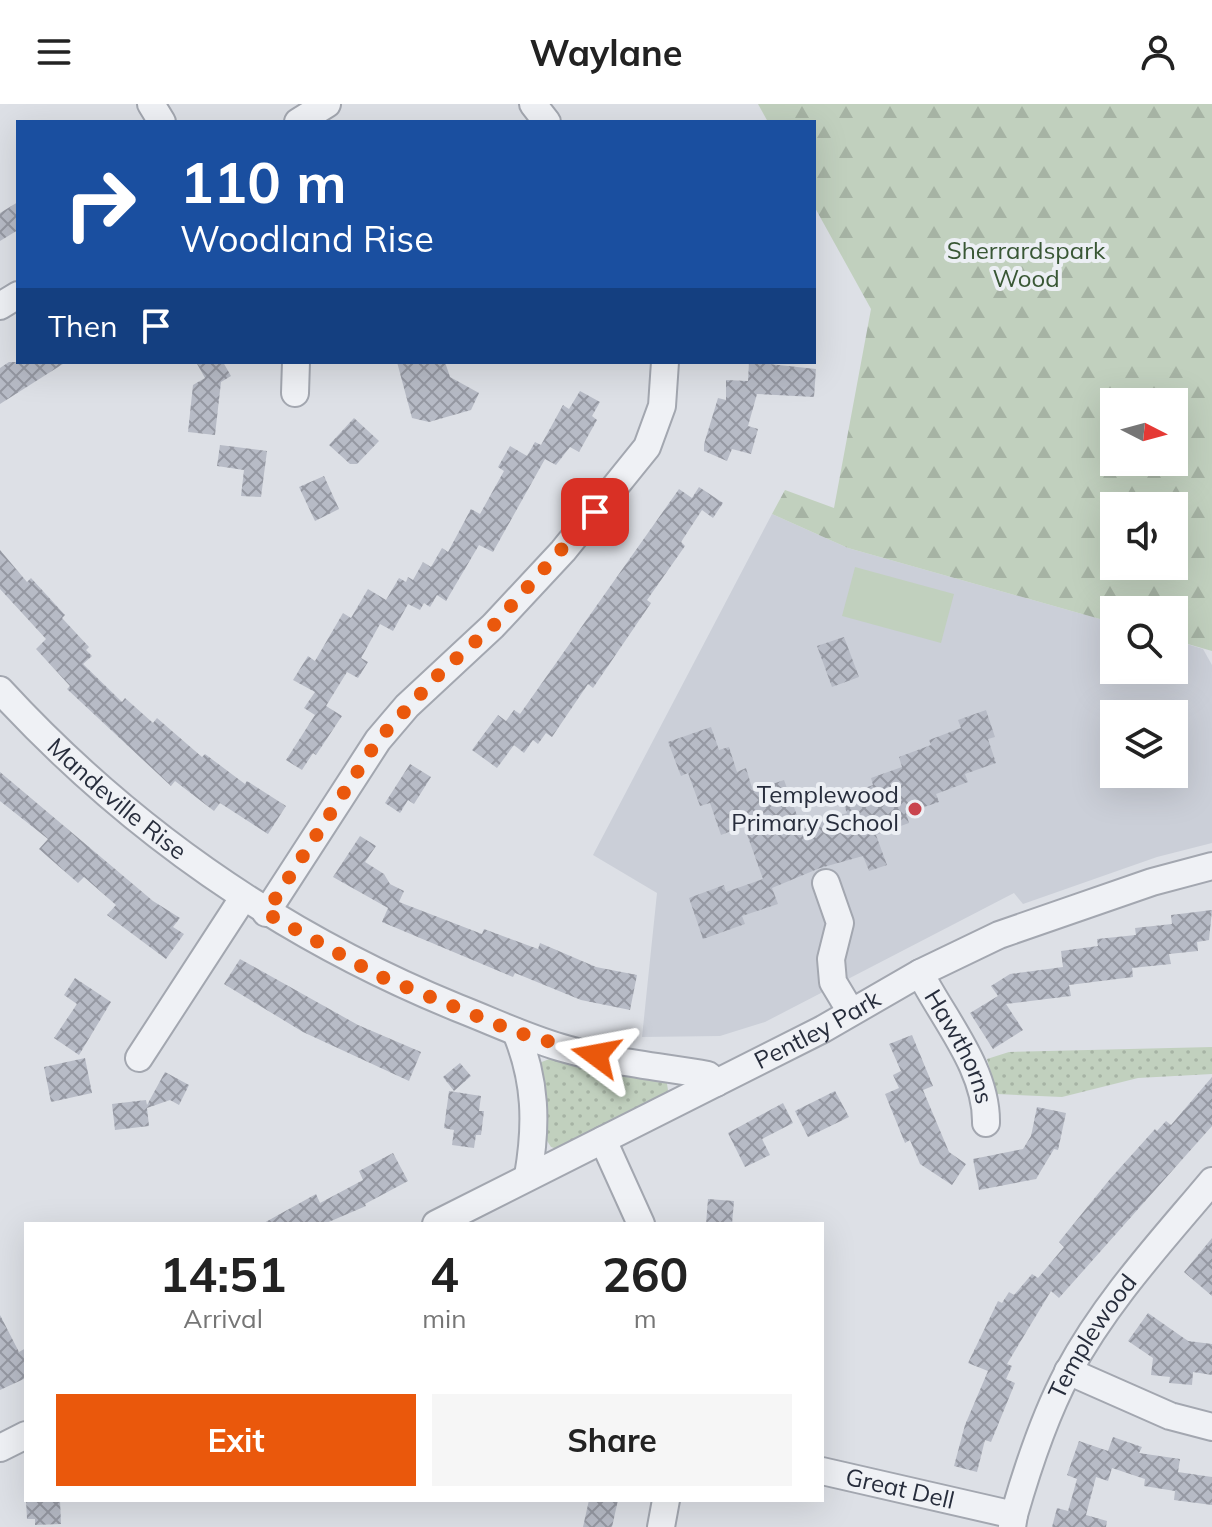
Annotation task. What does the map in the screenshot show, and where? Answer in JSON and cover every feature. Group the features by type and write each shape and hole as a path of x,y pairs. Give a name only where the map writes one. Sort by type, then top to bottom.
{"street":[{"path":"301,120 327,104"},
{"path":"533,104 545,120"},
{"path":"295,393 296,364"},
{"path":"266,913 378,740 407,706 493,626 563,551 647,447 662,406 665,364"},
{"name":"Mandeville Rise","path":"0,690 10,711 183,856 266,913 379,976 568,1050 708,1075 716,1083"},
{"name":"Pentley Park","path":"440,1222 716,1083 920,973 999,935 1152,882 1212,866"},
{"path":"826,883 840,923 831,959 833,982 851,1012"},
{"path":"139,1058 243,898"},
{"name":"Hawthorns","path":"920,973 972,1064 986,1108 986,1123"},
{"path":"516,1032 525,1055 536,1107 528,1176"},
{"path":"603,1140 640,1222"},
{"name":"Templewood","path":"1013,1521 1035,1447 1068,1371 1131,1277 1212,1181"},
{"path":"1068,1371 1170,1416 1212,1427"},
{"path":"0,1448 24,1436"},
{"name":"Great Dell","path":"824,1472 1013,1521"},
{"path":"661,1527 666,1502"}],"shaded area":[{"name":"Templewood Primary School","path":"772,514 848,548 1100,619 1100,684 1188,684 1188,644 1203,649 1212,665 1212,843 1157,857 1023,904 1014,893 765,1022 720,1036 642,1037 657,893 593,855"}],"green space":[{"name":"Sherrardspark Wood","path":"758,104 1212,104 1212,651 1188,644 1188,596 1100,596 1100,619 848,548 772,514 785,490 834,508 871,309 816,210 816,120 767,120"},
{"path":"855,567 954,594 941,643 842,616"},
{"path":"1212,1047 1212,1074 1138,1078 1062,1097 997,1094 987,1059 1009,1052"},
{"path":"552,1058 666,1078 668,1090 663,1097 557,1149 551,1147 544,1136 539,1063"}],"building":[{"path":"16,203 16,231 0,241 0,213"},
{"path":"9,362 63,364 0,404 0,368"},
{"path":"197,364 224,364 231,376 221,382 215,435 188,432 193,385 205,378"},
{"path":"398,364 446,364 450,377 479,393 471,410 429,422 412,418"},
{"path":"749,364 816,369 814,397 757,394 748,426 758,429 751,454 732,449 727,461 704,451 704,444 718,398 726,400 726,380 748,381"},
{"path":"580,391 600,402 592,416 597,420 579,452 570,447 556,465 545,459 493,552 479,545 446,601 437,595 430,607 424,603 420,610 408,604 393,631 380,624 361,658 368,662 358,678 347,672 326,706 342,716 316,755 313,753 302,770 286,760 315,715 304,708 315,692 293,680 308,656 315,661 343,613 351,618 368,589 386,600 399,578 406,582 408,577 413,580 423,562 431,567 442,548 448,552 471,509 480,514 504,471 498,467 510,446 527,456 535,442 541,445 563,405 569,409"},
{"path":"354,418 379,441 357,464 350,464 329,445"},
{"path":"220,445 267,451 261,497 241,496 244,470 217,466"},
{"path":"324,476 339,509 315,521 299,487"},
{"path":"699,487 723,503 713,518 702,510 681,542 685,546 647,600 651,603 593,688 588,684 552,737 546,733 538,744 533,740 524,753 514,745 497,768 472,750 498,715 506,721 514,710 520,714 679,489 692,498"},
{"path":"0,550 27,582 31,578 65,615 62,618 89,647 86,650 92,656 83,664 122,702 125,698 153,723 157,718 202,757 205,754 245,784 247,781 286,806 268,834 220,803 214,811 175,781 171,786 67,689 70,686 36,649 46,639 0,589"},
{"path":"844,637 859,677 832,687 817,646"},
{"path":"986,710 995,737 988,739 996,763 965,774 968,782 936,794 939,802 906,813 909,823 876,835 887,865 869,871 863,856 820,868 772,888 778,904 742,916 745,924 703,939 689,898 724,885 726,892 763,879 744,826 721,835 710,803 700,806 688,773 681,776 668,742 711,727 719,750 729,747 737,772 746,768 753,791 784,780 802,829 847,813 841,797 873,785 871,778 902,767 899,757 931,745 929,740 961,728 958,720"},
{"path":"410,764 431,777 414,804 408,800 400,813 385,803"},
{"path":"0,772 153,901 180,918 173,927 184,934 166,959 107,915 116,905 84,877 78,883 39,849 48,839 0,801"},
{"path":"360,836 376,846 365,862 384,874 390,884 404,891 399,902 482,934 484,929 538,949 540,943 596,967 637,975 630,1010 581,1000 515,973 513,977 382,922 388,908 333,877"},
{"path":"1212,910 1209,940 1197,942 1198,951 1169,954 1171,964 1132,968 1133,977 1069,985 1071,996 1006,1004 1023,1030 993,1049 970,1013 998,996 991,986 1010,974 1063,967 1061,951 1098,946 1097,939 1136,935 1135,928 1172,924 1171,915"},
{"path":"240,959 358,1025 421,1052 409,1081 303,1032 224,984"},
{"path":"75,978 111,1002 79,1055 54,1038 77,1004 64,995"},
{"path":"912,1035 933,1086 923,1090 949,1152 966,1164 952,1185 920,1164 910,1140 905,1143 885,1094 899,1088 893,1075 901,1071 889,1044"},
{"path":"85,1058 92,1093 51,1102 44,1067"},
{"path":"460,1063 471,1076 454,1091 443,1077"},
{"path":"165,1072 189,1085 179,1105 170,1100 147,1108 149,1126 115,1130 112,1104 146,1100 147,1105"},
{"path":"1212,1077 1212,1126 1059,1298 1051,1291 1007,1364 1012,1366 1006,1379 1015,1383 991,1442 985,1440 977,1472 954,1466 965,1425 988,1371 968,1363 998,1301 1002,1303 1009,1292 1014,1295 1032,1274 1038,1278 1064,1247 1059,1242 1110,1179 1155,1129 1157,1131 1166,1121 1171,1125"},
{"path":"449,1091 481,1096 479,1111 484,1111 481,1135 476,1135 474,1148 452,1145 454,1130 444,1128"},
{"path":"835,1091 849,1117 808,1137 795,1111"},
{"path":"783,1103 793,1123 762,1139 770,1155 745,1167 728,1133"},
{"path":"1037,1107 1066,1113 1058,1150 1054,1149 1036,1179 979,1190 973,1159 1023,1149 1031,1136"},
{"path":"393,1153 408,1181 366,1206 329,1222 266,1222 316,1194 320,1203 363,1180 359,1171"},
{"path":"708,1199 734,1201 732,1222 706,1222"},
{"path":"1212,1238 1212,1296 1184,1272"},
{"path":"1148,1313 1188,1341 1212,1344 1212,1375 1193,1372 1192,1385 1169,1383 1170,1377 1151,1375 1153,1358 1128,1341"},
{"path":"0,1315 19,1352 24,1349 24,1379 0,1390"},
{"path":"1113,1437 1142,1447 1139,1453 1180,1459 1178,1472 1212,1477 1212,1505 1174,1500 1175,1491 1144,1486 1145,1479 1112,1468 1108,1481 1096,1477 1086,1515 1107,1521 1106,1527 1052,1527 1057,1508 1068,1511 1077,1479 1067,1475 1079,1441 1108,1451"},
{"path":"26,1502 60,1502 61,1524 35,1525 35,1519 27,1519"},
{"path":"589,1502 618,1502 612,1527 583,1527"}],"place":[{"name":"Templewood Primary School","path":"915,809"}],"route":[{"path":"595,512 493,626 441,672 378,740 353,774 266,913 379,976 516,1032 568,1050 596,1055"}]}
